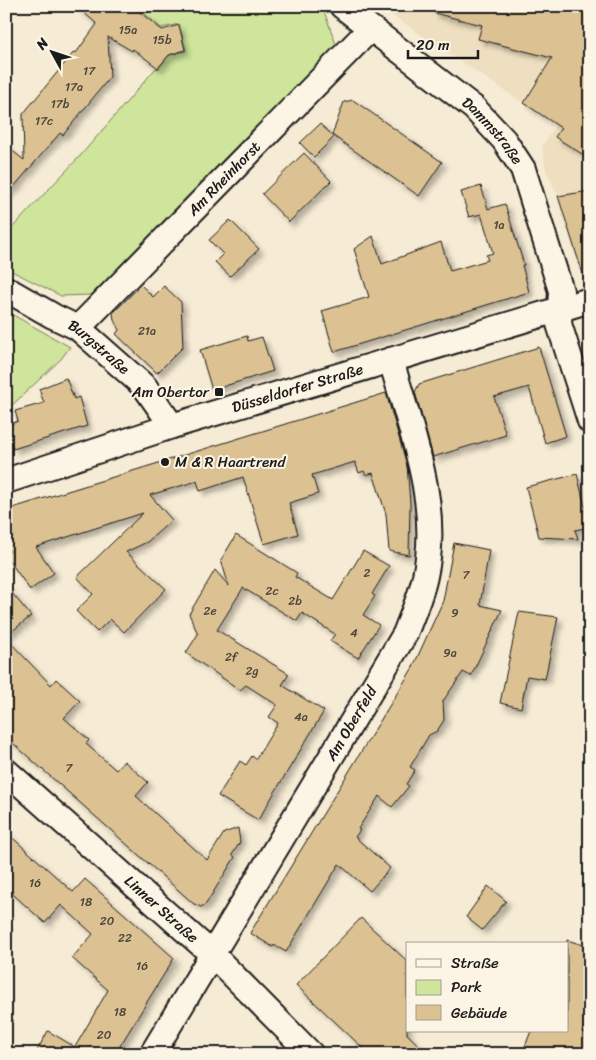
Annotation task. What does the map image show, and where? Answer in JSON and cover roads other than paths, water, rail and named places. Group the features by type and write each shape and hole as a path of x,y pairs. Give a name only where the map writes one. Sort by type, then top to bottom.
{"street":[{"name":"Dammstraße","path":"342,6 474,108 504,140 523,169 561,291 559,324 590,421"},
{"name":"Am Rheinhorst","path":"78,328 370,29"},
{"name":"Burgstraße","path":"6,289 78,328 145,387 172,426"},
{"name":"Düsseldorfer Straße","path":"6,482 172,426 590,300"},
{"name":"Am Oberfeld","path":"152,1054 405,634 425,576 430,528 424,479 390,360"},
{"name":"Linner Straße","path":"6,770 212,954 311,1054"}],"place":[{"name":"Am Obertor","path":"219,392"},
{"name":"M & R Haartrend","path":"165,462"}]}
